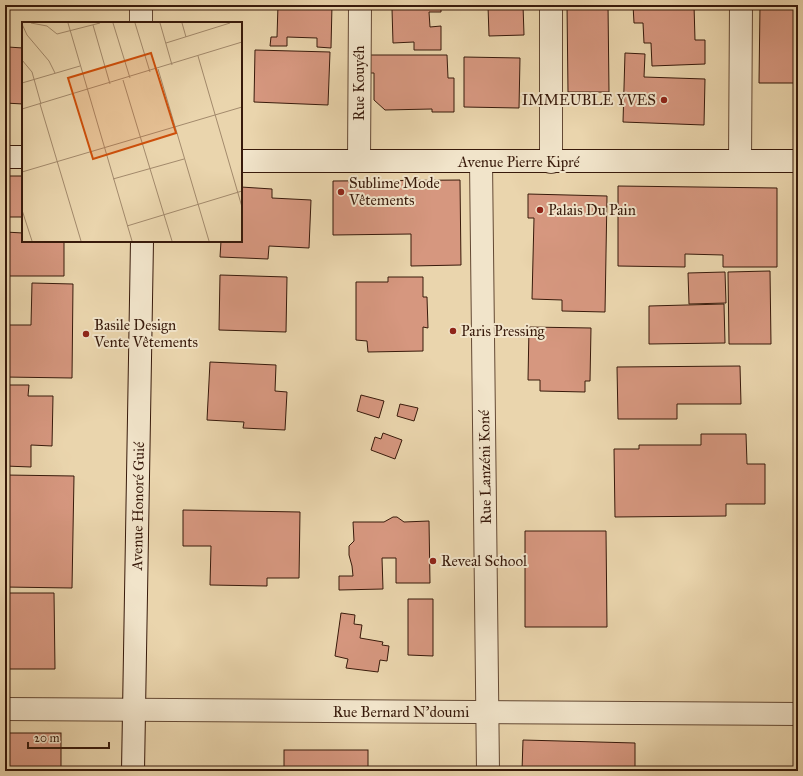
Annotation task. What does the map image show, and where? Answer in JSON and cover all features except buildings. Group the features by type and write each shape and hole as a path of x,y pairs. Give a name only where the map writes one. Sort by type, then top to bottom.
{"street":[{"path":"141,5 141,22"},
{"name":"Rue Kouyéh","path":"359,160 360,5"},
{"path":"551,5 551,162"},
{"path":"740,161 741,5"},
{"path":"5,157 22,157"},
{"name":"Avenue Pierre Kipré","path":"242,161 798,161"},
{"name":"Rue Lanzéni Koné","path":"481,162 488,771"},
{"name":"Avenue Honoré Guié","path":"133,771 142,242"},
{"name":"Rue Bernard N'doumi","path":"5,709 798,714"}],"place":[{"name":"IMMEUBLE YVES","path":"664,100"},
{"name":"Sublime Mode Vêtements","path":"341,192"},
{"name":"Palais Du Pain","path":"540,210"},
{"name":"Paris Pressing","path":"453,331"},
{"name":"Basile Design Vente Vêtements","path":"86,334"},
{"name":"Reveal School","path":"433,561"}]}
